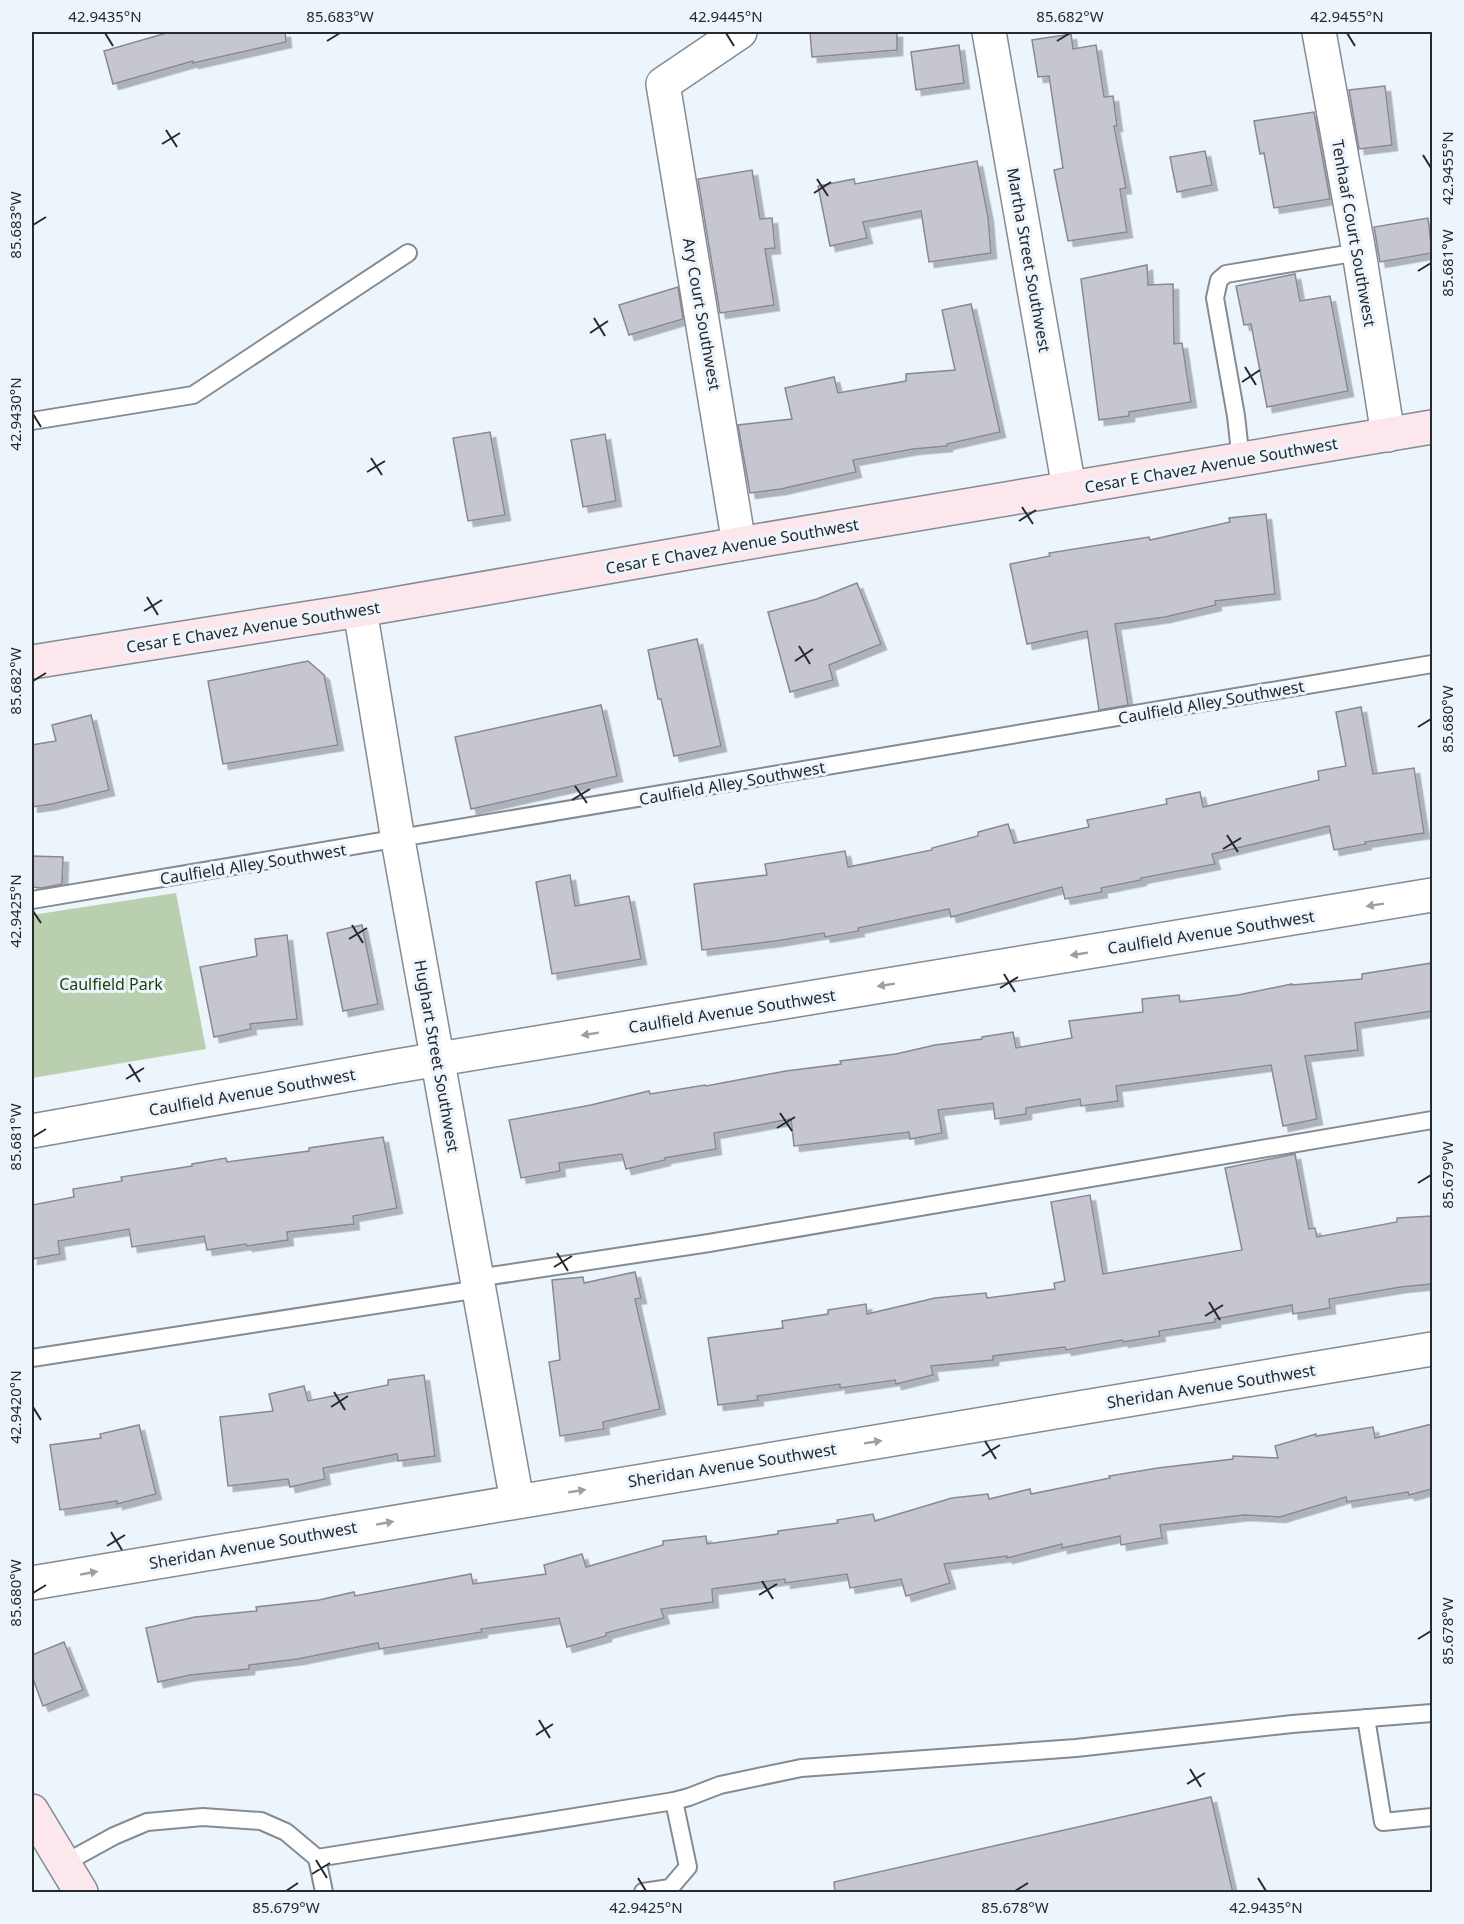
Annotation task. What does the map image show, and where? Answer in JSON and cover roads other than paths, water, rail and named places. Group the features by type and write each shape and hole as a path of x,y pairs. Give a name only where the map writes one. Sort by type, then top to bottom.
{"main road":[{"name":"Cesar E Chavez Avenue Southwest","path":"32,662 360,610 1432,427"},
{"path":"32,1811 49,1857 81,1893"}],"street":[{"name":"Ary Court Southwest","path":"739,544 663,84 740,32"},
{"name":"Martha Street Southwest","path":"989,32 1069,488"},
{"name":"Tenhaaf Court Southwest","path":"1319,32 1359,252 1388,435"},
{"name":"Hughart Street Southwest","path":"360,610 398,840 517,1501"},
{"name":"Caulfield Avenue Southwest","path":"32,1131 438,1059 1432,896"},
{"name":"Sheridan Avenue Southwest","path":"32,1583 1432,1349"}],"lane":[{"path":"1241,461 1236,416 1215,298 1219,280 1226,274 1359,252"},
{"path":"32,421 193,395 408,253"},
{"name":"Caulfield Alley Southwest","path":"32,900 1432,664"},
{"path":"32,1358 1432,1120"},
{"path":"317,1858 674,1801 720,1785 801,1768 1076,1748 1237,1729 1432,1713"},
{"path":"1366,1718 1383,1822 1432,1817"},
{"path":"643,1893 670,1888 688,1867 674,1801"},
{"path":"49,1857 114,1836 147,1822 203,1817 261,1821 286,1832 317,1858 324,1893"}],"park label":[{"name":"Caulfield Park","path":"111,984"}]}
